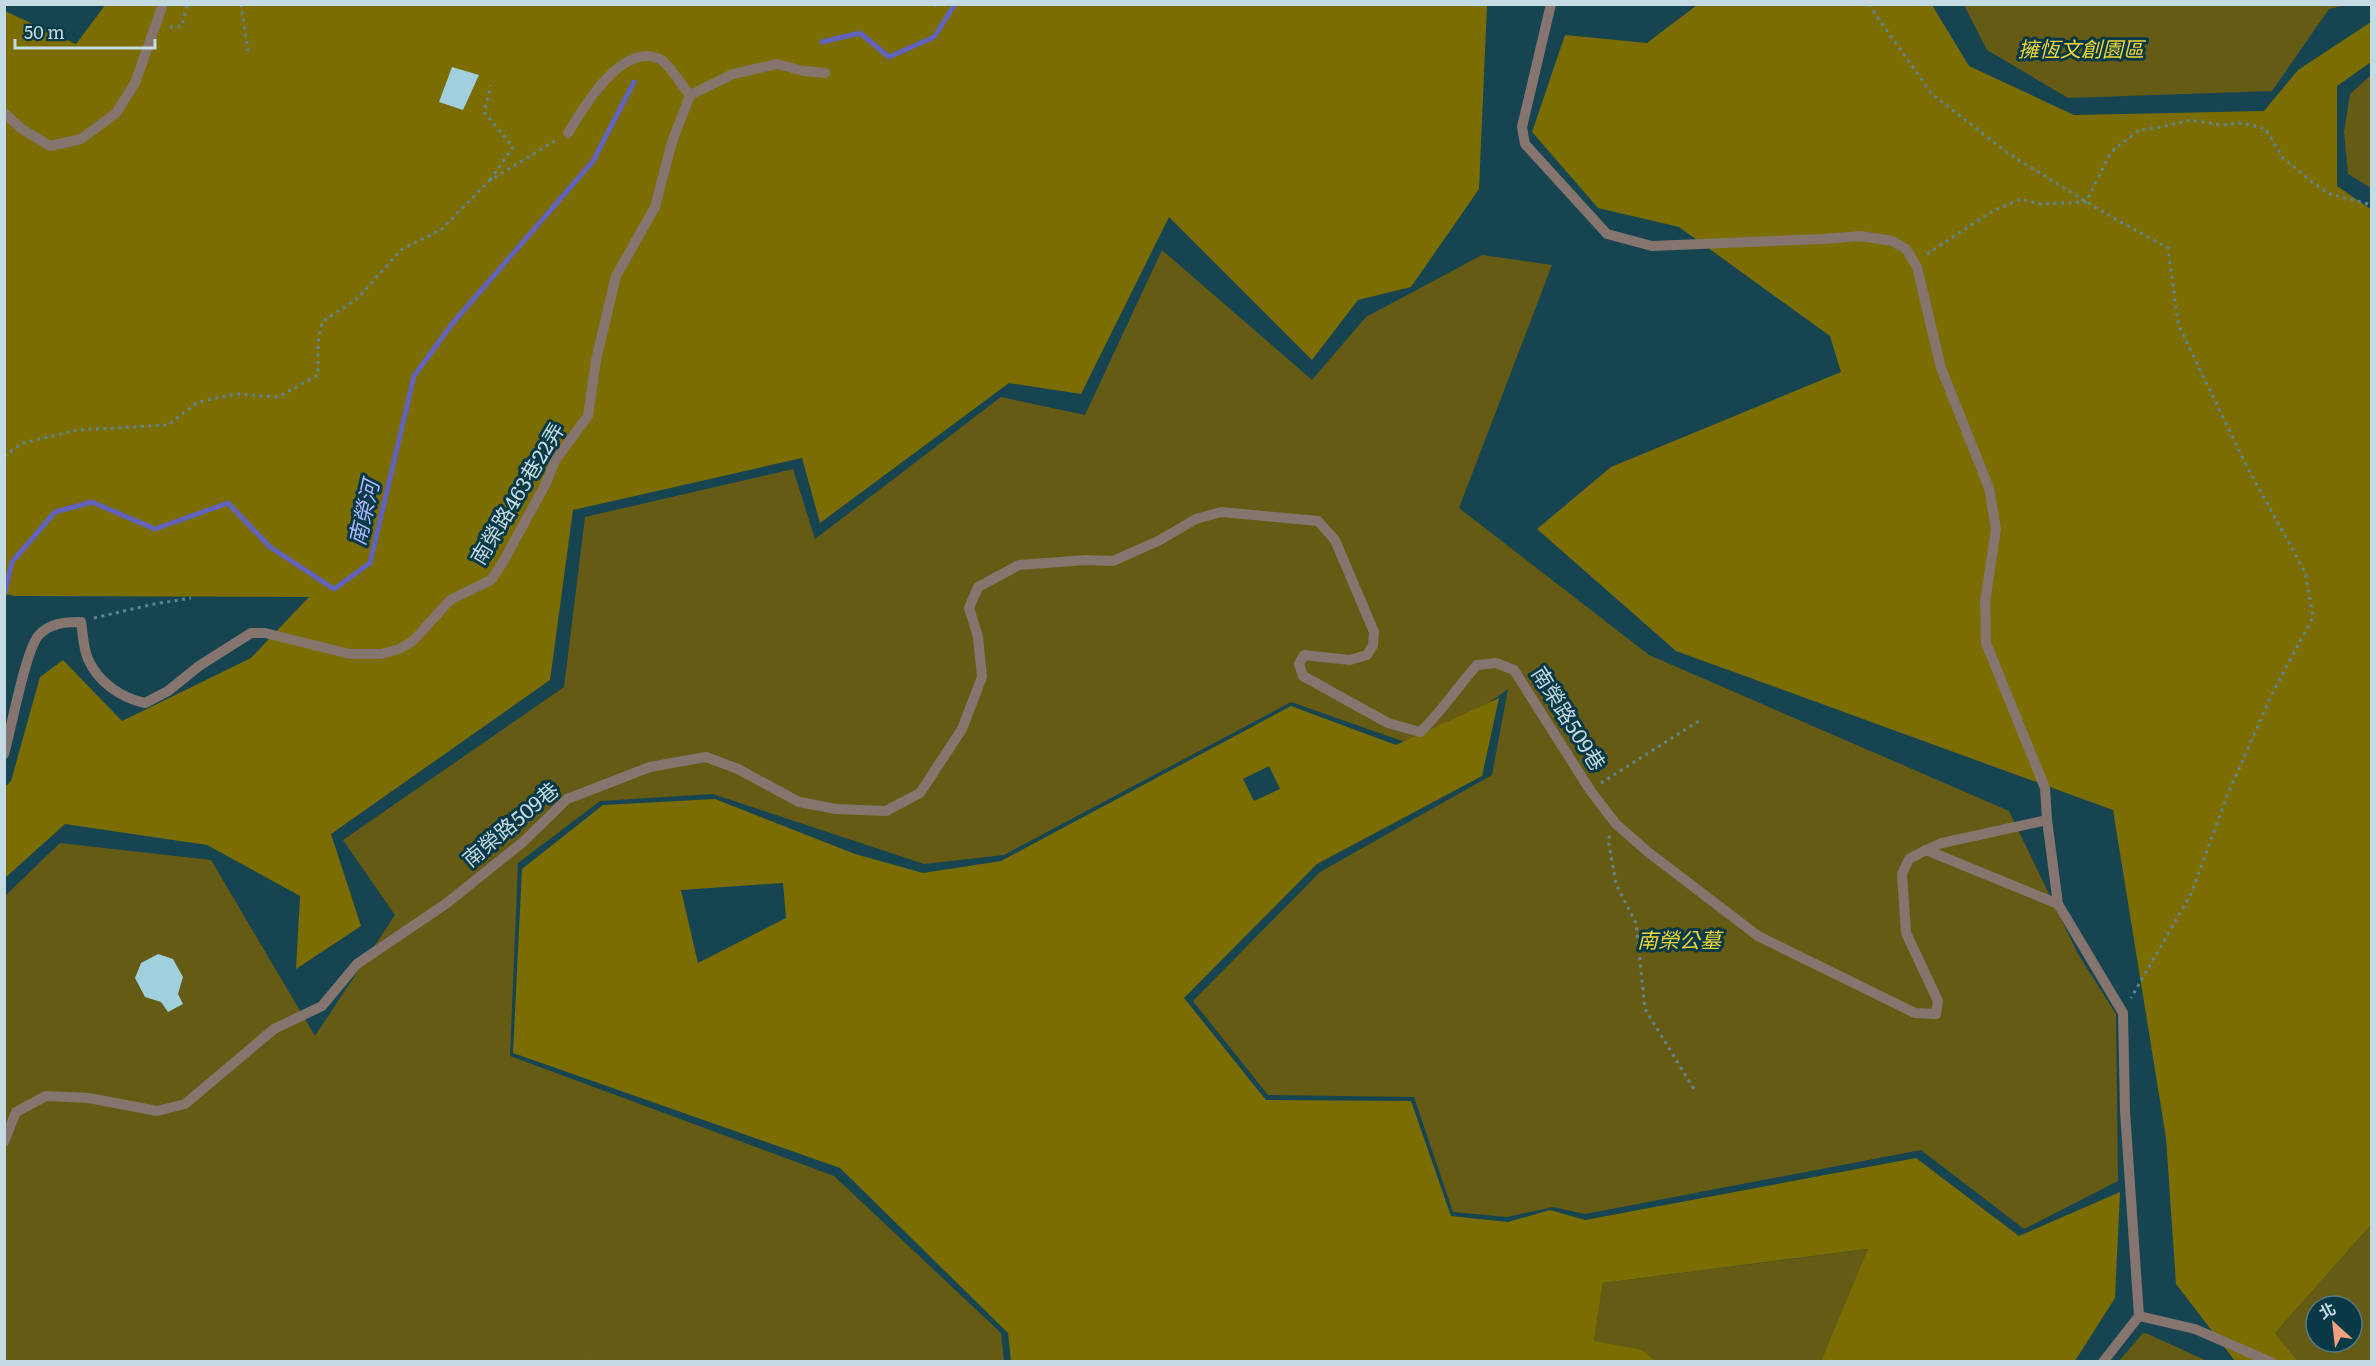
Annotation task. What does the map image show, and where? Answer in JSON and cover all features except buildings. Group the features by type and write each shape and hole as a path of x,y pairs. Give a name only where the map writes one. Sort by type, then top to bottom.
{"lane":[{"path":"4,113 21,129 50,146 81,139 116,113 135,83 163,4"},
{"path":"1551,4 1522,127 1525,144 1607,234 1652,246 1860,236 1892,241 1906,249 1917,267 1941,368 1989,488 1996,530 1985,602 1986,643 2045,788 2058,904 2123,1013 2126,1111 2139,1316 2103,1362"},
{"path":"568,133 594,90 629,60 642,56 660,59 690,95 733,74 777,64 804,71 825,73"},
{"name":"南榮路463巷22弄","path":"81,622 87,657 98,677 128,700 145,703 168,691 199,666 251,633 265,633 350,654 381,654 399,649 413,641 450,600 491,580 545,485 556,459 588,416 596,360 616,276 655,207 672,142 690,95"},
{"name":"南榮路509巷","path":"4,1142 16,1112 46,1096 89,1098 157,1111 185,1104 274,1029 322,1006 357,964 447,903 523,842 567,799 650,767 706,757 738,769 799,802 836,809 886,811 920,793 962,729 981,677 978,637 969,608 978,587 1018,564 1086,560 1113,561 1158,541 1196,519 1221,512 1318,520 1335,540 1374,632 1373,645 1367,655 1350,660 1304,655 1299,664 1303,676 1388,723 1420,732 1440,714 1456,689 1477,664 1496,663 1514,670 1590,790 1616,824 1648,852 1758,936 1915,1013 1936,1014 1938,1000 1906,933 1902,874 1909,859 1942,843 2047,820"},
{"path":"4,754 29,657 38,636 60,621 81,622"},
{"path":"1926,850 2058,904"},
{"path":"2139,1316 2194,1329 2271,1362"}],"path":[{"path":"153,30 182,26 188,4"},
{"path":"241,4 248,51"},
{"path":"1870,4 1873,12 1932,94 2009,154 2086,202 2168,248 2178,324 2247,467 2305,572 2313,617 2272,694 2240,765 2191,894 2123,1013"},
{"path":"4,456 23,443 77,430 168,425 198,402 236,394 278,397 318,375 318,342 322,322 357,298 401,250 442,229 489,181 513,147 484,112 491,85"},
{"path":"2086,202 2111,152 2139,130 2162,128 2190,120 2221,125 2242,123 2266,129 2282,157 2313,183 2330,194 2372,205"},
{"path":"489,181 568,133"},
{"path":"1911,258 1926,255 1991,212 2021,199 2040,204 2086,202"},
{"path":"81,622 154,604 191,598"},
{"path":"1590,790 1702,719"},
{"path":"1616,824 1608,839 1616,884 1636,924 1645,1009 1694,1089"},
{"path":"588,1362 594,1359"}],"green space":[{"name":"擁恆文創園區","path":"1964,5 2347,5 2329,9 2272,91 2068,98 1987,50"},
{"path":"2371,75 2371,188 2348,174 2344,132 2350,94"},
{"name":"南榮公墓","path":"1162,250 1312,380 1366,317 1482,255 1552,265 1459,508 1649,655 2009,811 2078,954 2116,1014 2118,1181 2024,1229 1921,1150 1585,1214 1553,1207 1507,1217 1453,1212 1414,1097 1268,1095 1193,1001 1320,872 1492,775 1508,689 1425,749 1291,702 1004,855 924,864 713,794 600,801 518,863 510,1056 834,1176 1001,1333 1004,1361 5,1362 5,896 60,843 211,860 315,1036 395,915 343,840 564,687 585,517 793,469 815,539 1001,397 1085,415"},
{"path":"2371,1225 2371,1361 2298,1361 2275,1333 2304,1300 2304,1354 2364,1354 2364,1294 2310,1294"},
{"path":"1869,1249 1821,1361 1606,1361 1594,1341 1603,1283"},
{"path":"2143,1333 2148,1334 2207,1361 2119,1361"}],"shaded area":[{"path":"106,4 1487,5 1479,189 1411,287 1358,300 1312,360 1169,217 1081,394 1009,383 820,523 802,458 573,510 550,680 331,834 361,926 296,969 300,896 207,845 65,824 5,878 4,788 11,781 40,677 63,660 122,721 251,658 309,597 15,596 5,594 5,11 76,44"},
{"path":"1697,5 1932,5 1969,66 2074,115 2264,111 2298,70 2371,22 2371,62 2337,86 2337,186 2372,210 2371,1225 2310,1294 2304,1294 2304,1300 2275,1333 2298,1361 2235,1361 2176,1284 2166,1138 2113,810 1676,651 1537,529 1611,467 1841,372 1830,336 1679,227 1598,208 1532,132 1565,35 1647,43"},
{"path":"1499,698 1482,776 1317,864 1184,998 1266,1100 1411,1101 1451,1216 1508,1222 1550,1210 1585,1220 1916,1158 2019,1236 2120,1192 2115,1298 2075,1361 1821,1361 1868,1249 1603,1283 1594,1341 1642,1350 1655,1361 1011,1361 1008,1333 840,1168 513,1053 522,869 603,805 715,799 855,854 923,873 1001,861 1291,706 1396,745","holes":["1269,766 1280,789 1254,801 1243,779","783,883 786,918 698,963 681,890"]}],"waterway":[{"name":"南榮河","path":"822,42 860,33 889,57 934,37 955,4"},
{"name":"南榮河","path":"4,595 12,562 55,512 92,502 155,529 228,503 270,547 334,589 370,563 414,376 452,324 593,161 634,82"}]}
